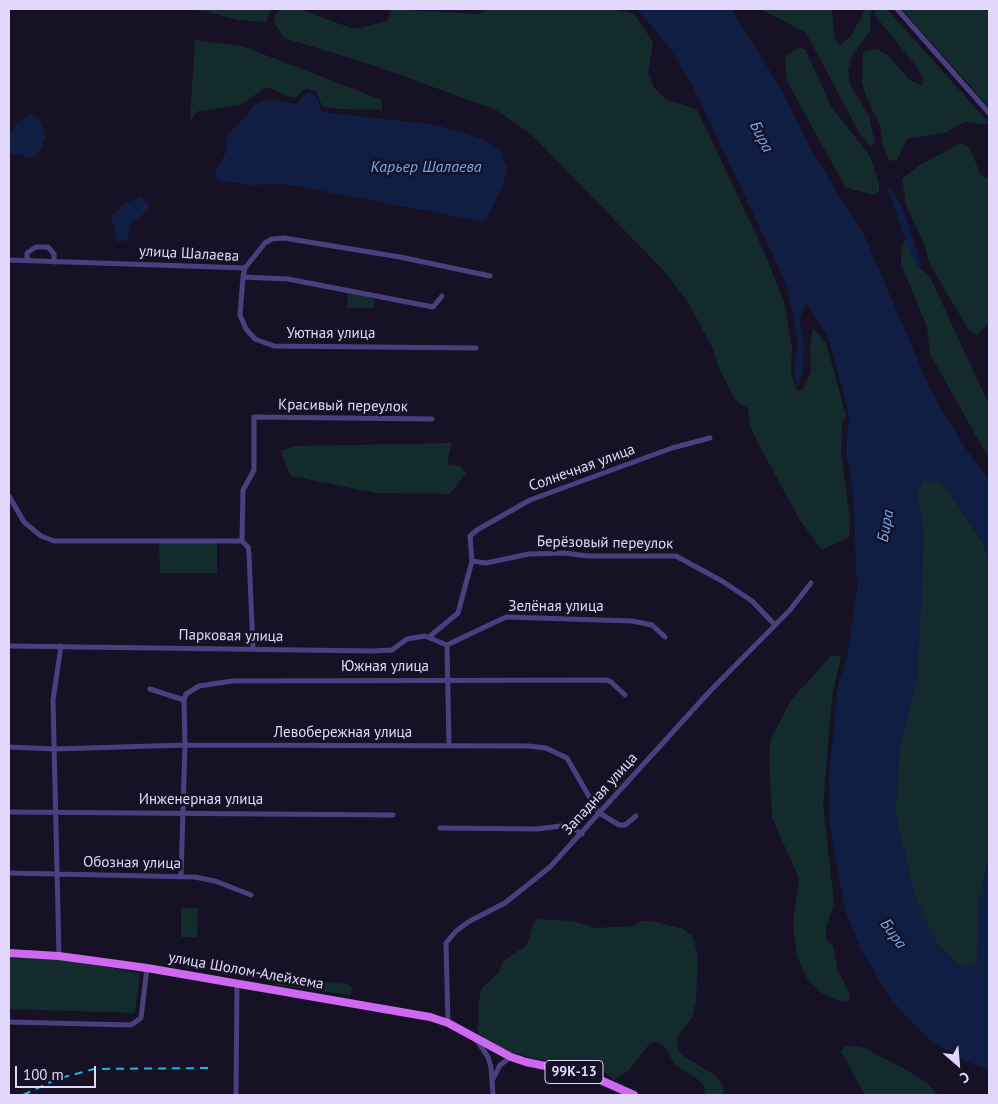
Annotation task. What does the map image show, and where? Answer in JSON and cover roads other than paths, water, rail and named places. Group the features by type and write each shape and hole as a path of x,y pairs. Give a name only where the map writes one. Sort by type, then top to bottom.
{"main road":[{"name":"улица Шолом-Алейхема","path":"9,953 59,956 147,968 353,1003 448,1023 474,1036"},
{"name":"99К-13","path":"474,1036 511,1057 589,1075 629,1094"}],"street":[{"path":"897,9 989,113"},
{"path":"245,268 265,243 272,239 284,238 400,257 490,276"},
{"path":"26,260 27,253 36,247 48,247 54,254 54,262"},
{"name":"улица Шалаева","path":"9,260 245,268 243,277 288,279 433,307 442,296"},
{"name":"Уютная улица","path":"243,277 240,315 243,322 255,339 274,346 476,348"},
{"name":"Красивый переулок","path":"242,541 243,490 254,470 254,417 432,419"},
{"name":"Солнечная улица","path":"472,561 470,536 477,530 530,500 672,448 710,438"},
{"path":"9,496 24,522 41,536 54,540 242,541 248,547 250,554 253,649"},
{"name":"Берёзовый переулок","path":"472,561 486,562 529,554 564,553 588,556 676,556 722,581 752,601 775,625"},
{"path":"449,746 450,680 447,645 429,637 458,613 472,561"},
{"name":"Западная улица","path":"448,1023 446,943 456,931 470,921 505,903 537,878 582,834 598,812 711,690 775,625 812,583"},
{"name":"Зелёная улица","path":"447,645 506,617 632,620 652,625 665,637"},
{"name":"Парковая улица","path":"9,646 392,650 407,639 429,637"},
{"path":"59,956 53,700 61,646"},
{"name":"Южная улица","path":"184,700 191,690 199,686 232,681 605,680 610,681 625,695"},
{"path":"150,689 184,700 184,813 181,877"},
{"name":"Левобережная улица","path":"9,747 55,749 185,746 528,746 557,752 567,758 575,768 598,812"},
{"name":"Инженерная улица","path":"9,812 393,815"},
{"path":"598,812 618,825 625,825 636,816"},
{"path":"440,828 537,828 568,825 582,834"},
{"name":"Обозная улица","path":"9,873 181,877 215,881 251,895"},
{"path":"9,1022 131,1025 141,1018 147,968"},
{"path":"236,983 236,1095"},
{"path":"474,1036 488,1057 493,1080 493,1095"},
{"path":"493,1080 500,1064 511,1057"}],"water":[{"name":"Бира","path":"637,9 731,9 780,87 815,157 864,235 931,391 962,443 989,482 989,561 984,545 949,492 938,481 922,481 917,497 924,531 917,680 900,747 895,814 916,899 938,945 962,968 977,962 979,896 989,856 989,1070 965,1061 926,1037 892,1001 861,949 845,910 830,824 829,777 838,684 846,661 857,591 853,493 846,451 849,414 828,338 806,303 799,320 804,343 803,369 798,388 794,373 798,344 787,285 691,83 669,47"},
{"name":"Карьер Шалаева","path":"307,92 316,96 321,112 437,125 479,138 497,148 504,155 503,161 507,168 502,188 486,219 481,221 284,184 249,185 218,180 215,172 226,152 227,136 255,105 269,99 296,104"},
{"path":"31,115 39,118 46,138 36,157 28,158 18,154 9,155 9,133 15,129 14,123"},
{"path":"890,185 904,212 922,268 916,264 905,238 888,190"},
{"path":"140,196 147,203 148,211 130,223 128,240 117,242 111,216 121,206"}],"railway":[{"path":"23,1095 57,1079 94,1069 210,1068"}]}
